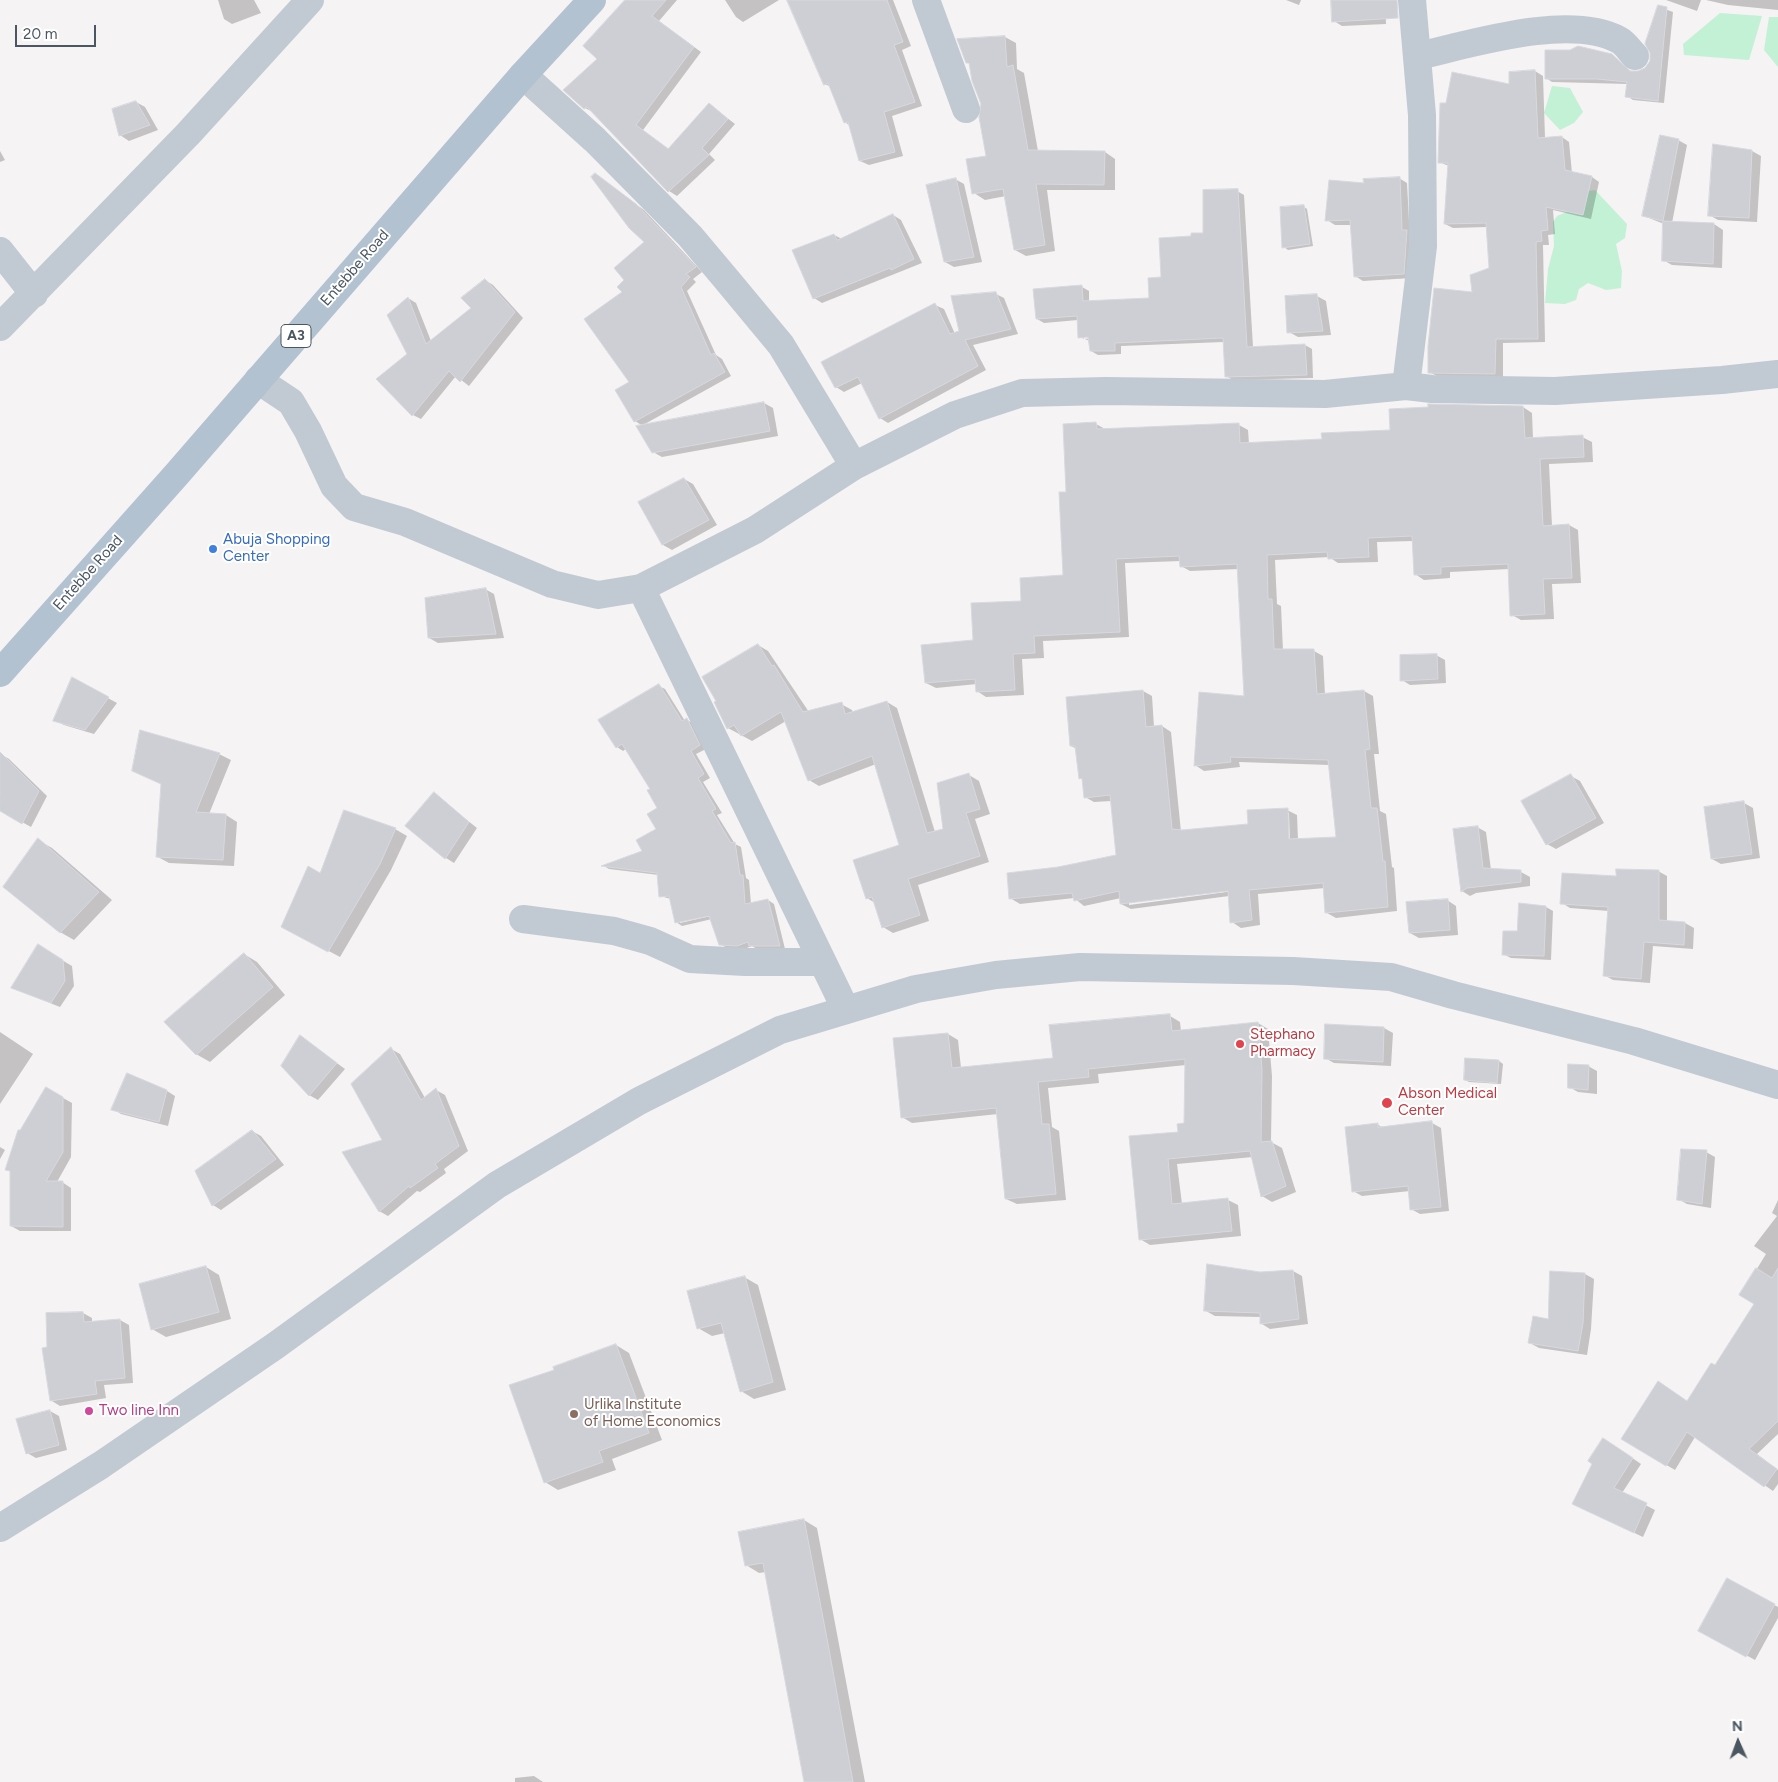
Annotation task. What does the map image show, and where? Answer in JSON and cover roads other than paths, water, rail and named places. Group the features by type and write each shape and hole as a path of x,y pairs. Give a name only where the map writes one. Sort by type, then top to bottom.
{"main road":[{"name":"Entebbe Road","path":"0,673 523,75 592,0"}],"street":[{"path":"0,327 188,134 310,0"},
{"path":"926,0 966,109"},
{"path":"1406,386 1423,246 1422,115 1412,0"},
{"path":"1418,56 1523,33 1555,30 1600,33 1620,41 1635,56"},
{"path":"523,75 602,147 690,236 782,345 854,466"},
{"path":"0,250 34,294"},
{"path":"258,380 291,402 308,431 334,486 354,508 405,522 572,590 598,595 641,588 755,530 854,466 955,415 1022,393 1326,394 1406,386 1432,389 1555,391 1722,380 1778,374"},
{"path":"641,588 846,1010"},
{"path":"523,919 614,931 650,942 690,959 745,962 822,962"},
{"path":"0,1528 101,1465 275,1346 497,1185 639,1101 780,1030 916,989 996,975 1080,967 1293,971 1391,977 1453,995 1634,1041 1778,1085"}],"place":[{"name":"Abuja Shopping Center","path":"213,549"},
{"name":"Stephano Pharmacy","path":"1240,1044"},
{"name":"Abson Medical Center","path":"1387,1103"},
{"name":"Two line Inn","path":"89,1411"},
{"name":"Urlika Institute of Home Economics","path":"574,1414"}]}
